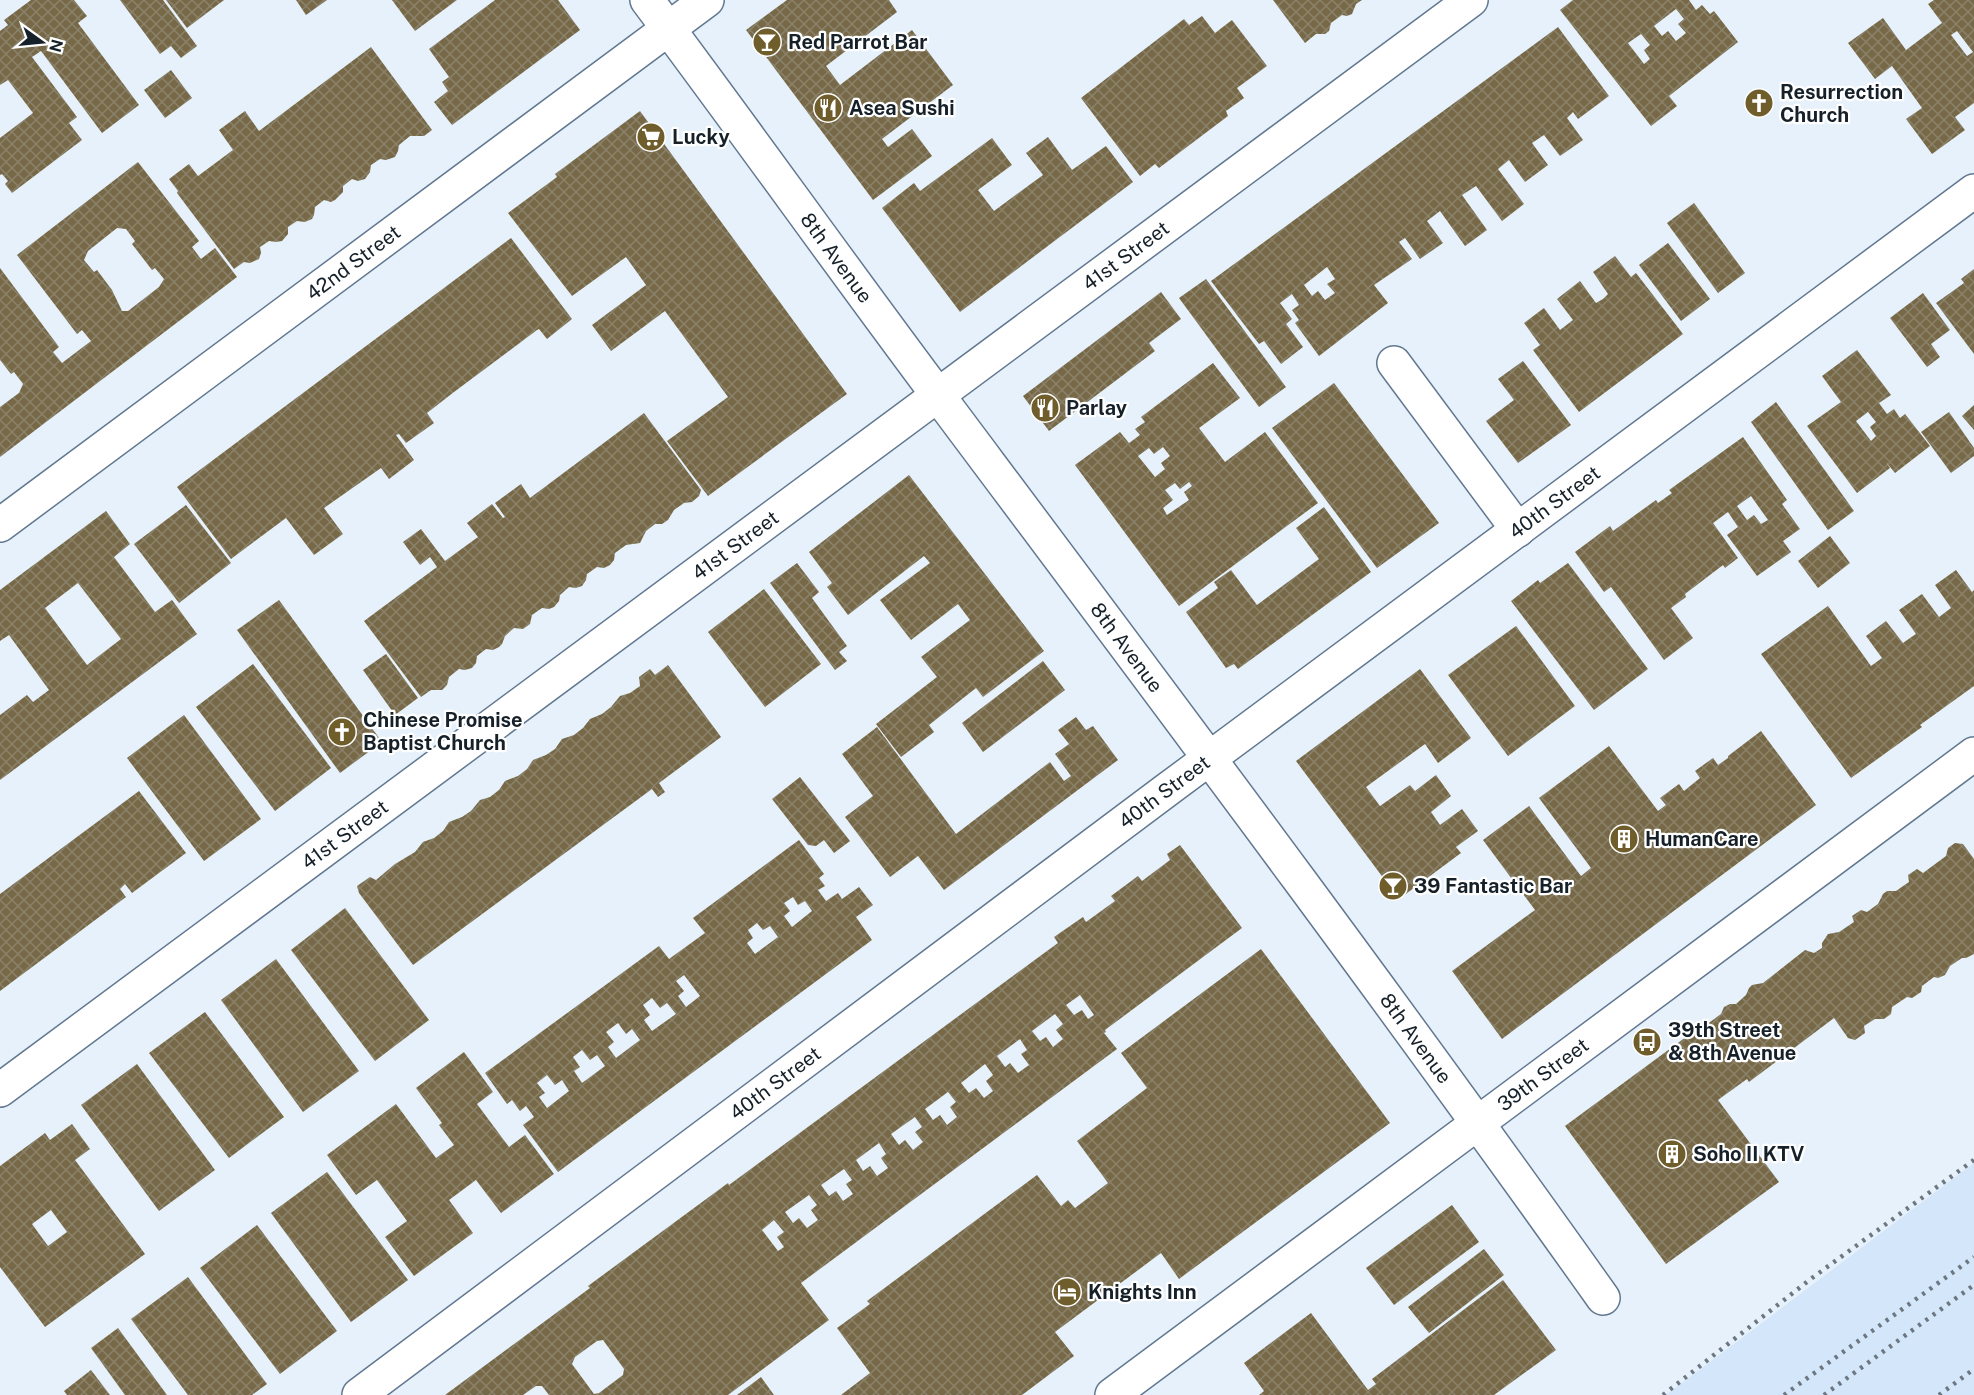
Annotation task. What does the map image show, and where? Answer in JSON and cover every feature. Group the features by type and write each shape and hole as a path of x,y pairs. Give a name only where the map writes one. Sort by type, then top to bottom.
{"street":[{"name":"8th Avenue","path":"647,0 939,396 1211,758 1603,1298"},
{"name":"42nd Street","path":"0,525 707,0"},
{"name":"41st Street","path":"0,1090 1471,0"},
{"name":"40th Street","path":"359,1395 1974,191"},
{"path":"1394,363 1518,530"},
{"name":"39th Street","path":"1112,1395 1974,754"}],"shaded area":[{"path":"1974,1163 1974,1395 1666,1395"}],"building":[{"path":"31,0 74,0 87,16 78,23 139,105 102,133 41,51 32,57 77,117 69,123 82,140 12,193 5,184 8,181 2,174 0,175 0,138 33,113 8,80 0,85 0,31 8,25 4,20"},
{"path":"120,0 163,0 197,46 181,58 171,46 160,54"},
{"path":"166,0 224,0 187,28"},
{"path":"296,0 327,0 306,15"},
{"path":"392,0 457,0 415,31"},
{"path":"495,0 558,0 580,30 452,125 434,102 448,91 442,82 449,77 429,49"},
{"path":"787,0 889,0 897,12 826,66 840,85 912,30 953,85 882,139 888,147 912,129 932,156 873,200 746,30"},
{"path":"1273,0 1362,0 1356,4 1352,14 1342,15 1331,23 1329,31 1325,34 1316,34 1305,43"},
{"path":"1573,0 1689,0 1696,10 1702,5 1710,14 1714,11 1738,42 1669,96 1677,106 1651,126 1560,10","holes":["1676,9 1684,19 1678,24 1686,33 1676,41 1668,31 1662,36 1654,26","1641,34 1650,45 1644,50 1650,59 1644,64 1628,43"]},
{"path":"1934,0 1974,0 1974,103 1955,117 1965,130 1932,154 1906,119 1922,108 1892,66 1875,79 1848,43 1883,18 1906,50 1942,23 1928,4","holes":["1957,31 1973,52 1967,56 1951,35"]},
{"path":"1202,16 1215,33 1232,20 1267,66 1237,88 1244,98 1226,111 1228,116 1159,168 1155,164 1140,176 1081,98 1184,19 1189,25"},
{"path":"1558,27 1609,96 1578,119 1573,112 1567,118 1583,140 1560,156 1544,135 1532,143 1548,165 1525,182 1509,160 1498,169 1524,204 1502,221 1476,186 1462,195 1487,230 1465,246 1440,211 1427,221 1443,243 1420,259 1405,238 1399,242 1412,259 1374,285 1388,303 1319,356 1295,323 1299,320 1292,310 1299,305 1292,294 1280,303 1292,319 1286,324 1303,347 1281,364 1264,341 1259,344 1211,281","holes":["1327,267 1335,279 1327,284 1335,293 1325,300 1318,291 1312,296 1304,285"]},
{"path":"371,47 432,130 424,136 410,136 399,145 395,157 380,159 371,165 370,172 365,179 358,181 352,179 343,186 343,192 335,200 331,202 324,200 315,207 312,219 305,222 297,221 288,227 288,234 282,241 269,241 260,247 259,259 250,263 244,262 234,269 169,179 189,164 198,176 233,150 219,130 245,111 259,131"},
{"path":"171,70 192,98 165,118 144,90"},
{"path":"640,111 847,394 708,496 667,441 728,397 665,311 611,351 592,325 646,285 626,257 572,296 508,213 557,177 555,174"},
{"path":"1048,137 1072,170 1106,146 1133,182 960,312 882,208 914,183 920,191 992,138 1012,165 978,190 994,211 1043,175 1026,153"},
{"path":"138,162 199,241 192,247 201,259 215,248 237,277 0,457 0,407 19,393 23,384 14,372 11,374 0,360 0,268 59,347 53,352 62,363 91,341 82,330 77,334 17,255","holes":["117,228 126,229 135,241 132,244 152,270 155,268 164,279 159,287 128,311 122,311 112,290 97,270 94,272 84,260 88,251"]},
{"path":"1694,203 1745,273 1718,293 1667,223"},
{"path":"511,238 572,319 547,339 539,329 537,330 454,392 427,413 434,423 406,443 399,434 396,435 414,460 389,479 381,468 324,508 343,534 314,555 286,518 231,559 177,487"},
{"path":"1668,243 1710,299 1681,321 1639,265"},
{"path":"1615,256 1631,277 1636,273 1683,334 1579,412 1533,350 1540,345 1524,323 1544,308 1560,330 1573,320 1557,299 1580,281 1596,303 1603,299 1608,294 1593,272"},
{"path":"1974,269 1974,354 1936,303 1964,283 1961,279"},
{"path":"1206,279 1286,387 1259,407 1179,298"},
{"path":"1161,292 1181,319 1149,343 1155,351 1049,431 1023,396"},
{"path":"1923,293 1950,330 1931,344 1940,357 1927,367 1890,318"},
{"path":"1857,350 1891,395 1879,403 1887,414 1894,409 1900,418 1905,414 1930,446 1895,473 1886,462 1890,468 1857,493 1807,426 1841,402 1822,376","holes":["1868,412 1876,422 1870,427 1876,436 1871,441 1856,421"]},
{"path":"1523,361 1571,425 1518,463 1486,421 1514,400 1498,379"},
{"path":"1213,363 1240,398 1199,428 1225,462 1265,432 1318,503 1179,606 1075,465 1120,432 1129,443 1140,435 1135,429 1145,422 1141,417","holes":["1163,447 1170,456 1161,463 1165,469 1155,477 1138,456 1149,448 1154,454","1189,482 1192,486 1184,492 1189,500 1167,515 1163,508 1173,500 1165,490 1175,483 1180,489"]},
{"path":"1334,383 1439,523 1377,568 1272,428"},
{"path":"1776,402 1854,511 1828,530 1751,422"},
{"path":"1974,405 1974,430 1962,416"},
{"path":"1949,412 1974,448 1974,456 1951,473 1921,432"},
{"path":"644,413 701,490 699,496 692,502 684,503 674,510 668,520 662,524 655,524 646,531 640,543 626,545 615,553 610,565 604,568 597,567 587,574 582,586 569,587 560,595 554,607 542,608 532,615 530,624 523,629 514,628 505,636 499,647 493,650 486,649 477,656 472,668 459,669 449,677 447,685 442,690 431,690 421,697 364,621 437,567 430,557 420,565 403,542 421,529 445,561 478,537 467,523 492,504 503,518 505,517 495,503 521,484 530,498"},
{"path":"1743,437 1787,500 1782,504 1800,529 1783,541 1791,552 1757,576 1727,535 1738,527 1728,512 1713,523 1738,558 1725,568 1723,565 1685,594 1686,597 1671,608 1693,638 1664,660 1611,587 1604,592 1575,552 1610,526 1613,531 1656,500 1658,503 1672,493 1669,490","holes":["1751,496 1768,520 1761,524 1754,515 1747,520 1737,506"]},
{"path":"909,475 1044,651 983,697 976,688 929,725 934,732 901,757 876,724 937,677 921,657 970,620 958,604 911,640 880,600 930,563 924,556 848,615 827,587 832,583 809,552"},
{"path":"186,505 231,563 179,603 134,544"},
{"path":"1324,507 1371,572 1238,669 1234,664 1226,668 1186,612 1218,588 1214,582 1231,570 1257,605 1319,559 1296,528"},
{"path":"106,511 130,544 114,557 155,612 172,600 197,634 0,780 0,715 27,695 33,702 49,690 9,635 0,641 0,590","holes":["78,583 121,639 87,665 45,608"]},
{"path":"1830,536 1850,563 1818,588 1798,561"},
{"path":"797,563 819,592 812,598 847,646 839,652 847,661 835,670 770,583"},
{"path":"1568,563 1648,669 1594,710 1511,601 1538,580 1540,583"},
{"path":"1956,570 1972,592 1974,590 1974,686 1851,778 1761,654 1828,606 1871,666 1882,658 1866,636 1886,621 1903,643 1916,634 1899,610 1922,594 1939,617 1951,608 1935,585"},
{"path":"764,589 821,664 765,707 708,632"},
{"path":"279,600 382,742 340,773 237,630"},
{"path":"1516,626 1575,706 1508,756 1448,675"},
{"path":"386,654 418,698 395,715 363,670"},
{"path":"1043,661 1065,690 983,752 962,723"},
{"path":"253,664 331,768 275,811 196,707"},
{"path":"668,665 721,737 659,783 665,792 658,797 652,789 413,965 359,893 357,886 370,877 376,880 395,864 415,852 423,842 443,831 449,822 471,811 480,800 490,797 499,790 505,781 518,776 533,760 555,749 562,739 574,735 590,719 611,707 620,696 640,686 639,677 650,669 655,675"},
{"path":"1420,669 1471,738 1438,763 1425,744 1366,787 1380,806 1410,785 1415,791 1436,775 1451,796 1431,812 1440,825 1462,809 1478,831 1456,847 1461,853 1399,899 1296,761"},
{"path":"184,715 261,819 204,861 127,758"},
{"path":"1076,717 1086,730 1093,726 1118,760 944,890 918,856 890,877 845,817 873,796 842,754 877,727 956,834 1050,762 1064,781 1071,776 1055,754 1069,744 1058,730"},
{"path":"1761,731 1816,805 1502,1039 1452,971 1535,910 1483,840 1529,806 1581,876 1591,868 1539,798 1609,746 1658,811 1666,805 1660,798 1679,784 1684,791 1700,778 1695,771 1713,758 1718,765"},
{"path":"800,777 850,841 834,853 824,840 816,846 808,845 772,799"},
{"path":"139,791 186,853 132,893 125,884 120,889 126,897 0,991 0,894"},
{"path":"799,840 824,874 819,878 825,886 818,890 826,901 838,893 842,899 859,887 873,905 856,917 872,940 558,1172 523,1125 534,1117 526,1106 520,1111 512,1100 507,1104 485,1073 659,946 669,959 705,933 693,918","holes":["793,897 798,905 805,901 812,911 792,927 784,916 790,911 784,903","757,923 763,930 770,926 778,937 755,954 747,943 753,938 748,930","684,975 700,996 686,1007 678,996 684,991 676,981","652,998 660,1008 667,1003 676,1014 652,1031 644,1020 650,1015 643,1005","618,1023 626,1034 632,1029 640,1040 616,1058 608,1047 614,1042 606,1032","582,1050 590,1060 597,1055 605,1066 582,1083 574,1071 580,1067 573,1057","547,1075 555,1085 562,1080 569,1091 547,1108 539,1097 545,1093 537,1083"]},
{"path":"1955,843 1963,844 1974,859 1974,954 1950,966 1945,975 1934,977 1922,986 1921,992 1912,998 1907,997 1892,1007 1891,1014 1884,1019 1875,1019 1864,1026 1865,1033 1855,1040 1848,1038 1834,1018 1749,1082 1747,1079 1718,1100 1779,1182 1666,1264 1565,1126 1705,1023 1706,1025 1721,1014 1724,1007 1736,1004 1746,995 1752,985 1763,983 1805,950 1814,953 1822,948 1822,943 1828,934 1839,932 1854,922 1852,916 1861,910 1867,912 1878,904 1887,891 1896,891 1909,882 1908,875 1917,869 1923,873 1946,856 1948,848"},
{"path":"1180,845 1242,928 1105,1030 1104,1033 1117,1049 801,1283 829,1320 728,1395 549,1395 542,1386 536,1386 523,1395 445,1395 590,1288 588,1286 1058,943 1054,937 1083,917 1086,922 1115,901 1111,896 1138,876 1142,881 1170,860 1167,854","holes":["1080,995 1094,1015 1088,1019 1082,1010 1074,1015 1066,1005","1055,1014 1063,1024 1056,1030 1063,1039 1053,1047 1046,1037 1040,1041 1032,1031","1020,1039 1027,1050 1021,1054 1029,1065 1018,1073 1010,1063 1005,1067 997,1056","985,1064 993,1075 986,1081 993,1091 984,1098 976,1088 969,1093 961,1083","948,1092 956,1102 950,1107 957,1117 947,1125 940,1115 933,1120 925,1109","915,1117 922,1127 915,1132 923,1142 913,1150 905,1140 899,1145 891,1134","879,1143 886,1154 881,1158 888,1168 877,1176 870,1166 863,1171 856,1160","844,1169 852,1180 846,1184 853,1194 843,1201 836,1191 829,1196 821,1185","809,1195 817,1205 811,1210 818,1220 807,1228 799,1218 793,1223 785,1212","774,1220 784,1232 777,1237 784,1247 778,1251 762,1230","603,1340 624,1369 623,1375 599,1393 594,1394 572,1364 575,1357 597,1341"]},
{"path":"345,908 429,1020 375,1061 291,950"},
{"path":"1261,949 1390,1123 1179,1279 1161,1253 1055,1332 1074,1356 1022,1395 841,1395 870,1373 837,1328 870,1304 867,1301 1037,1175 1061,1206 1068,1200 1075,1208 1108,1183 1077,1141 1147,1088 1121,1053"},
{"path":"276,959 359,1071 303,1112 221,1000"},
{"path":"205,1012 284,1117 229,1158 149,1053"},
{"path":"464,1052 493,1092 477,1104 509,1147 525,1135 554,1174 501,1213 476,1180 449,1200 473,1233 414,1276 385,1237 407,1221 377,1180 356,1195 327,1155 396,1104 436,1158 454,1145 439,1125 442,1123 416,1088"},
{"path":"137,1064 215,1170 159,1211 81,1105"},
{"path":"72,1124 90,1149 75,1160 145,1254 45,1327 0,1267 0,1166 45,1133 50,1140","holes":["51,1210 67,1232 48,1246 32,1224"]},
{"path":"327,1172 408,1280 351,1322 271,1213"},
{"path":"1452,1205 1479,1242 1394,1305 1366,1268"},
{"path":"257,1225 337,1331 280,1374 200,1268"},
{"path":"1484,1249 1504,1275 1429,1333 1408,1307"},
{"path":"188,1277 267,1384 252,1395 188,1395 131,1319"},
{"path":"1503,1280 1556,1350 1494,1395 1259,1395 1264,1391 1244,1363 1311,1313 1368,1390 1376,1384 1372,1379"},
{"path":"118,1328 167,1395 125,1395 91,1348"},
{"path":"91,1370 110,1395 67,1395 64,1391"},
{"path":"761,1377 774,1395 737,1395"}],"railway":[{"path":"1663,1395 1812,1278 1974,1160"},
{"path":"1784,1395 1974,1257"},
{"path":"1824,1395 1974,1285"},
{"path":"1939,1395 1974,1369"}],"place":[{"name":"Red Parrot Bar","path":"767,42"},
{"name":"Resurrection Church","path":"1759,103"},
{"name":"Asea Sushi","path":"828,108"},
{"name":"Lucky","path":"651,137"},
{"name":"Parlay","path":"1045,408"},
{"name":"Chinese Promise Baptist Church","path":"342,732"},
{"name":"HumanCare","path":"1624,839"},
{"name":"39 Fantastic Bar","path":"1393,886"},
{"name":"39th Street & 8th Avenue","path":"1647,1042"},
{"name":"Soho II KTV","path":"1672,1154"},
{"name":"Knights Inn","path":"1067,1292"}]}
